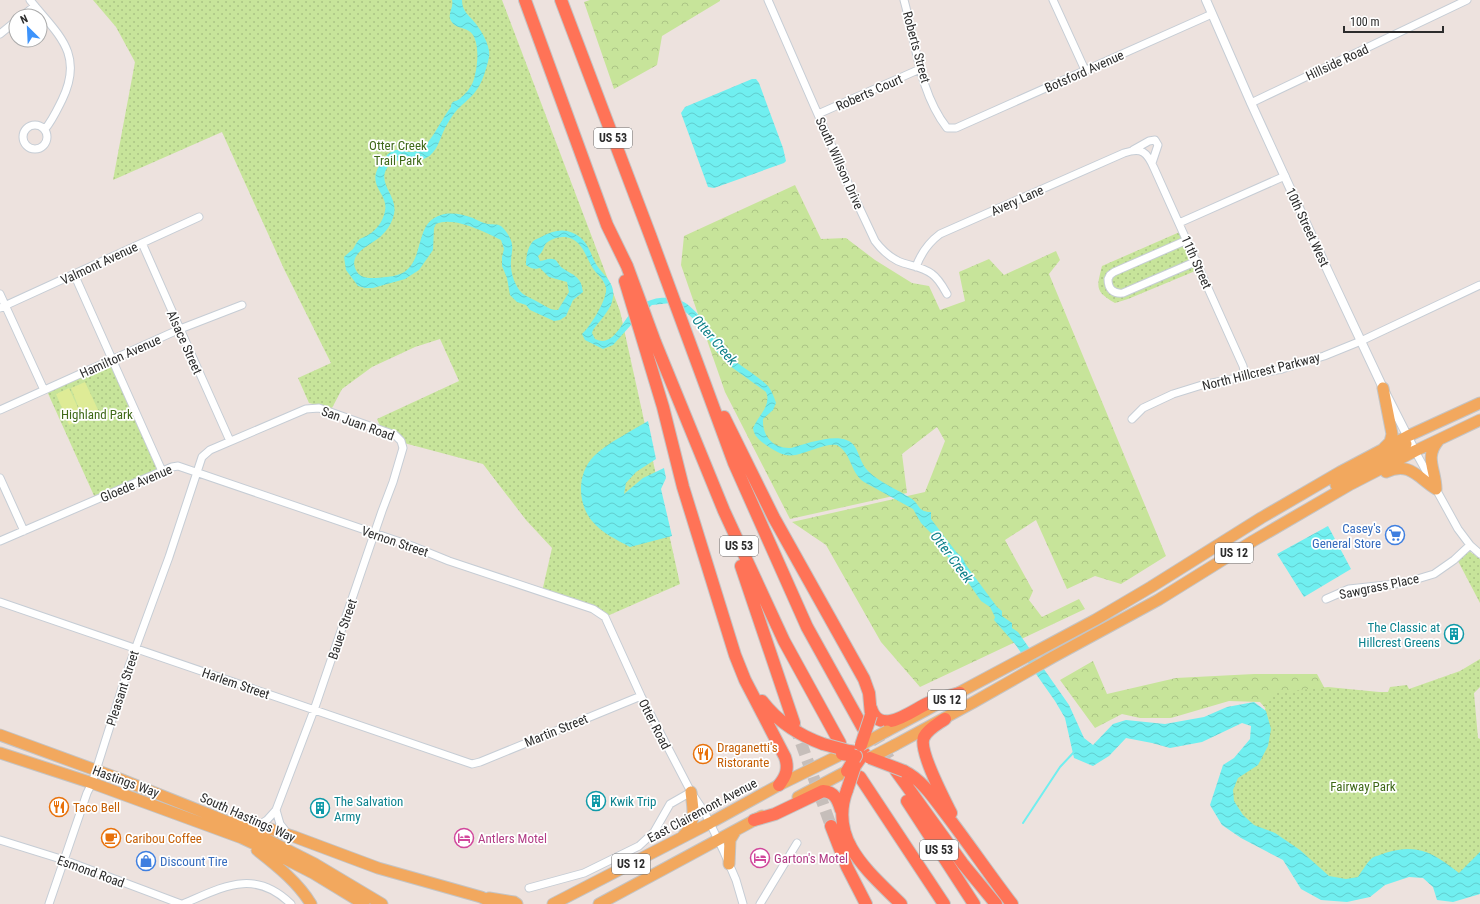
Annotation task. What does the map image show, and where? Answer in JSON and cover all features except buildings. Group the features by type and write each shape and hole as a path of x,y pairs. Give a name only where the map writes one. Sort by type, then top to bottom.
{"highway":[{"name":"US 53","path":"525,0 650,343 724,511 784,641 857,757 944,904"},
{"name":"US 53","path":"561,0 734,463 788,586 827,665 867,717"},
{"path":"650,343 663,407 683,486 729,637 745,680 785,757 787,770 785,778 779,786"},
{"path":"692,349 751,474 864,679 869,693 867,730 857,757 841,811"},
{"path":"724,511 794,723"},
{"path":"729,637 750,680 768,709 798,734 857,757 911,774 921,783 962,835 1012,904"},
{"path":"867,717 876,718 884,722 892,721 928,703 960,693"},
{"path":"945,719 927,732 923,739 923,746 938,785 962,835"},
{"name":"US 53","path":"896,770 974,904"},
{"path":"896,770 956,856 996,904"},
{"path":"754,820 775,814 823,791 827,791 835,795 839,802 845,832 854,853 865,868 901,904"},
{"path":"831,826 847,867 866,904"}],"main road":[{"path":"1381,451 1390,442 1392,434 1383,388"},
{"name":"US 12","path":"887,731 1095,620 1151,587 1261,518 1334,476 1408,436 1480,403"},
{"path":"1415,451 1421,438 1480,408"},
{"name":"US 12","path":"895,746 945,719 1053,656 1095,635 1158,600 1351,484 1480,420"},
{"path":"1253,542 1276,522 1355,473 1398,450 1408,442 1408,436"},
{"path":"1436,488 1430,456 1433,447 1440,439"},
{"path":"1270,532 1294,522 1394,469 1400,468 1411,470 1436,488"},
{"name":"East Clairemont Avenue","path":"599,904 754,820 857,757 887,731"},
{"name":"Hastings Way","path":"0,735 96,769"},
{"name":"East Clairemont Avenue","path":"543,904 556,902 828,762 857,757 895,746"},
{"name":"Hastings Way","path":"0,753 92,783 242,838"},
{"name":"South Hastings Way","path":"96,769 246,829 295,853 382,904"},
{"path":"679,839 688,831 694,816 691,792"},
{"path":"198,809 290,835 378,868 481,897 514,902 517,904"},
{"path":"729,864 730,840 737,829"},
{"path":"242,838 290,878 311,904"},
{"name":"South Hastings Way","path":"242,838 313,873 364,904"},
{"path":"481,897 496,904"}],"street":[{"name":"South Willson Drive","path":"768,0 879,247 898,261 925,270 936,278 947,294"},
{"name":"Roberts Street","path":"904,0 920,69 937,116 947,128 956,128"},
{"path":"1053,0 1085,70"},
{"name":"10th Street West","path":"1206,0 1251,103 1361,341 1415,451"},
{"name":"Hillside Road","path":"1251,103 1467,0"},
{"path":"32,3 63,41 69,54 71,64 70,81 50,123 45,129"},
{"name":"Botsford Avenue","path":"956,128 1212,14"},
{"path":"0,34 8,28"},
{"name":"Roberts Court","path":"818,114 920,69"},
{"name":"Avery Lane","path":"916,267 922,252 928,244 940,234 1132,151 1149,141 1155,140 1158,145 1152,162"},
{"name":"Avery Lane","path":"1132,151 1137,150 1143,152"},
{"name":"11th Street","path":"1143,152 1152,162 1243,366 1245,375"},
{"path":"1179,223 1285,176"},
{"name":"Valmont Avenue","path":"3,307 199,217"},
{"path":"1187,240 1114,272 1108,279 1110,289 1114,292 1123,293 1197,262"},
{"name":"Alsace Street","path":"142,243 230,441"},
{"path":"74,274 162,471"},
{"name":"North Hillcrest Parkway","path":"1132,419 1144,408 1172,394 1202,385 1310,361 1361,341 1480,285"},
{"path":"0,294 3,307 44,390"},
{"name":"Hamilton Avenue","path":"0,410 180,330 242,305"},
{"name":"San Juan Road","path":"230,441 306,409 319,408 396,435 401,440 403,448"},
{"path":"197,472 205,453 230,441"},
{"name":"Bauer Street","path":"259,825 267,820 276,810 314,710 393,482 403,448"},
{"path":"1415,451 1458,529 1470,545 1480,554"},
{"name":"Gloede Avenue","path":"0,541 162,471 178,466 197,472"},
{"name":"Vernon Street","path":"197,472 412,546 450,561 593,609"},
{"name":"Pleasant Street","path":"49,904 87,793 92,783 135,648 169,557 197,472"},
{"path":"0,478 24,531"},
{"name":"Sawgrass Place","path":"1326,599 1349,589 1404,583 1434,574 1454,560 1470,545"},
{"name":"Harlem Street","path":"0,602 472,764"},
{"name":"Otter Road","path":"593,609 605,617 641,696 718,840 729,864 743,904"},
{"name":"Martin Street","path":"472,764 641,696"},
{"path":"529,888 584,873 639,846 654,832 670,804 691,792"},
{"path":"276,810 280,824 290,835"},
{"name":"Esmond Road","path":"0,840 64,860 182,904"},
{"path":"760,904 797,843"},
{"path":"182,904 227,885 237,883 251,883 274,891 292,904"}],"green space":[{"name":"Otter Creek Trail Park","path":"93,0 502,0 620,311 680,584 605,617 542,592 552,548 526,520 483,464 404,443 380,426 377,419 459,381 440,339 415,347 372,367 342,389 332,408 309,403 298,378 331,363 284,269 222,132 113,180 135,62 116,27"},
{"path":"590,0 720,1 662,36 657,65 614,89 584,2"},
{"path":"795,185 821,239 846,238 875,260 912,283 929,286 940,310 965,301 959,272 989,259 1004,275 1056,251 1060,260 1049,274 1166,556 1121,584 1095,576 1067,589 1036,520 1005,540 1033,591 1029,600 1042,617 1079,599 1085,609 920,687 881,642 826,545 792,522 925,492 945,441 937,427 902,454 907,493 790,519 725,392 681,265 684,236"},
{"path":"1182,231 1200,269 1115,303 1100,292 1098,284 1102,266"},
{"name":"Highland Park","path":"112,360 162,471 96,500 46,389"},
{"path":"85,382 100,414 84,421 71,388"},
{"path":"69,388 83,419 69,425 56,394"},
{"path":"1469,551 1480,559 1480,603 1458,561"},
{"name":"Fairway Park","path":"1480,659 1480,687 1474,693 1478,738 1480,739 1480,883 1436,870 1341,889 1241,827 1226,779 1246,759 1259,722 1273,693 1328,687 1388,692 1390,687 1407,685 1409,689 1460,671"},
{"path":"1093,661 1107,694 1176,678 1254,674 1317,674 1334,706 1274,718 1260,702 1229,701 1171,718 1140,718 1122,714 1095,728 1060,680"}],"water":[{"name":"Otter Creek","path":"452,0 462,0 463,8 486,40 489,53 485,73 476,91 452,117 445,128 436,149 430,156 421,160 396,161 387,168 384,179 393,201 394,214 390,225 385,232 362,250 355,259 354,265 359,274 365,277 375,278 393,276 405,272 413,262 428,224 433,219 441,215 461,215 473,218 486,224 501,226 508,234 512,243 511,270 520,291 526,296 550,309 558,310 569,292 567,282 549,277 540,268 536,269 526,265 527,254 530,246 535,240 547,234 557,231 568,231 573,233 583,240 596,264 610,283 613,291 611,305 593,330 592,333 595,339 601,341 612,337 631,313 648,301 667,298 687,304 713,332 727,354 771,390 776,403 773,410 763,419 763,425 770,441 785,448 834,438 843,439 850,442 855,447 866,468 873,475 915,501 924,511 931,512 931,519 957,553 962,557 966,565 997,607 1002,611 1002,616 1012,623 1012,628 1018,632 1069,705 1084,738 1093,745 1113,724 1126,720 1165,724 1204,717 1227,707 1254,702 1266,711 1271,729 1268,746 1258,765 1238,778 1233,790 1234,801 1243,815 1254,825 1275,833 1300,850 1329,876 1346,879 1358,877 1372,858 1397,850 1407,849 1425,852 1433,855 1459,873 1480,852 1480,894 1453,902 1437,900 1433,887 1423,878 1409,877 1385,885 1370,897 1347,902 1321,900 1301,889 1283,860 1241,838 1222,825 1210,805 1223,765 1234,758 1250,739 1251,726 1242,723 1202,742 1170,748 1126,738 1109,756 1093,766 1074,758 1065,718 1055,701 1015,644 994,620 995,617 990,607 981,601 956,565 945,554 934,536 921,523 913,509 859,478 846,453 837,445 828,445 791,456 774,450 761,441 756,436 753,428 766,406 766,392 730,366 716,351 700,325 678,305 671,303 652,305 639,316 613,345 603,349 585,340 582,334 598,312 606,293 606,288 603,281 591,265 583,249 571,238 560,237 551,240 546,244 538,256 540,261 554,259 561,267 577,278 581,284 583,292 573,300 566,316 560,320 554,321 530,310 526,305 517,302 510,295 507,278 502,266 504,249 501,240 478,229 460,223 443,222 436,224 434,228 433,250 419,270 405,279 373,288 358,286 346,270 344,257 353,249 361,238 374,231 383,218 385,204 376,183 375,176 383,160 393,151 397,150 410,152 421,149 425,146 433,136 452,103 459,99 467,91 474,79 476,70 477,45 473,34 457,26 451,21 450,15"},
{"path":"752,79 756,79 759,83 783,148 786,161 714,188 708,187 681,113 685,107"},
{"path":"648,421 656,459 636,472 626,483 624,494 643,478 664,468 666,478 661,489 672,536 630,547 605,533 587,514 582,497 582,479 588,463 599,451"},
{"path":"1328,526 1351,569 1304,597 1277,554"}],"waterway":[{"path":"1023,823 1060,767 1075,751"}],"tunnel":[{"path":"865,717 896,771"},
{"path":"795,726 831,826"}],"place":[{"name":"Casey's General Store","path":"1395,535"},
{"name":"The Classic at Hillcrest Greens","path":"1454,634"},
{"name":"Draganetti's Ristorante","path":"703,754"},
{"name":"Kwik Trip","path":"596,801"},
{"name":"Taco Bell","path":"59,807"},
{"name":"The Salvation Army","path":"320,808"},
{"name":"Caribou Coffee","path":"111,838"},
{"name":"Antlers Motel","path":"464,838"},
{"name":"Garton's Motel","path":"760,858"},
{"name":"Discount Tire","path":"146,861"}]}
